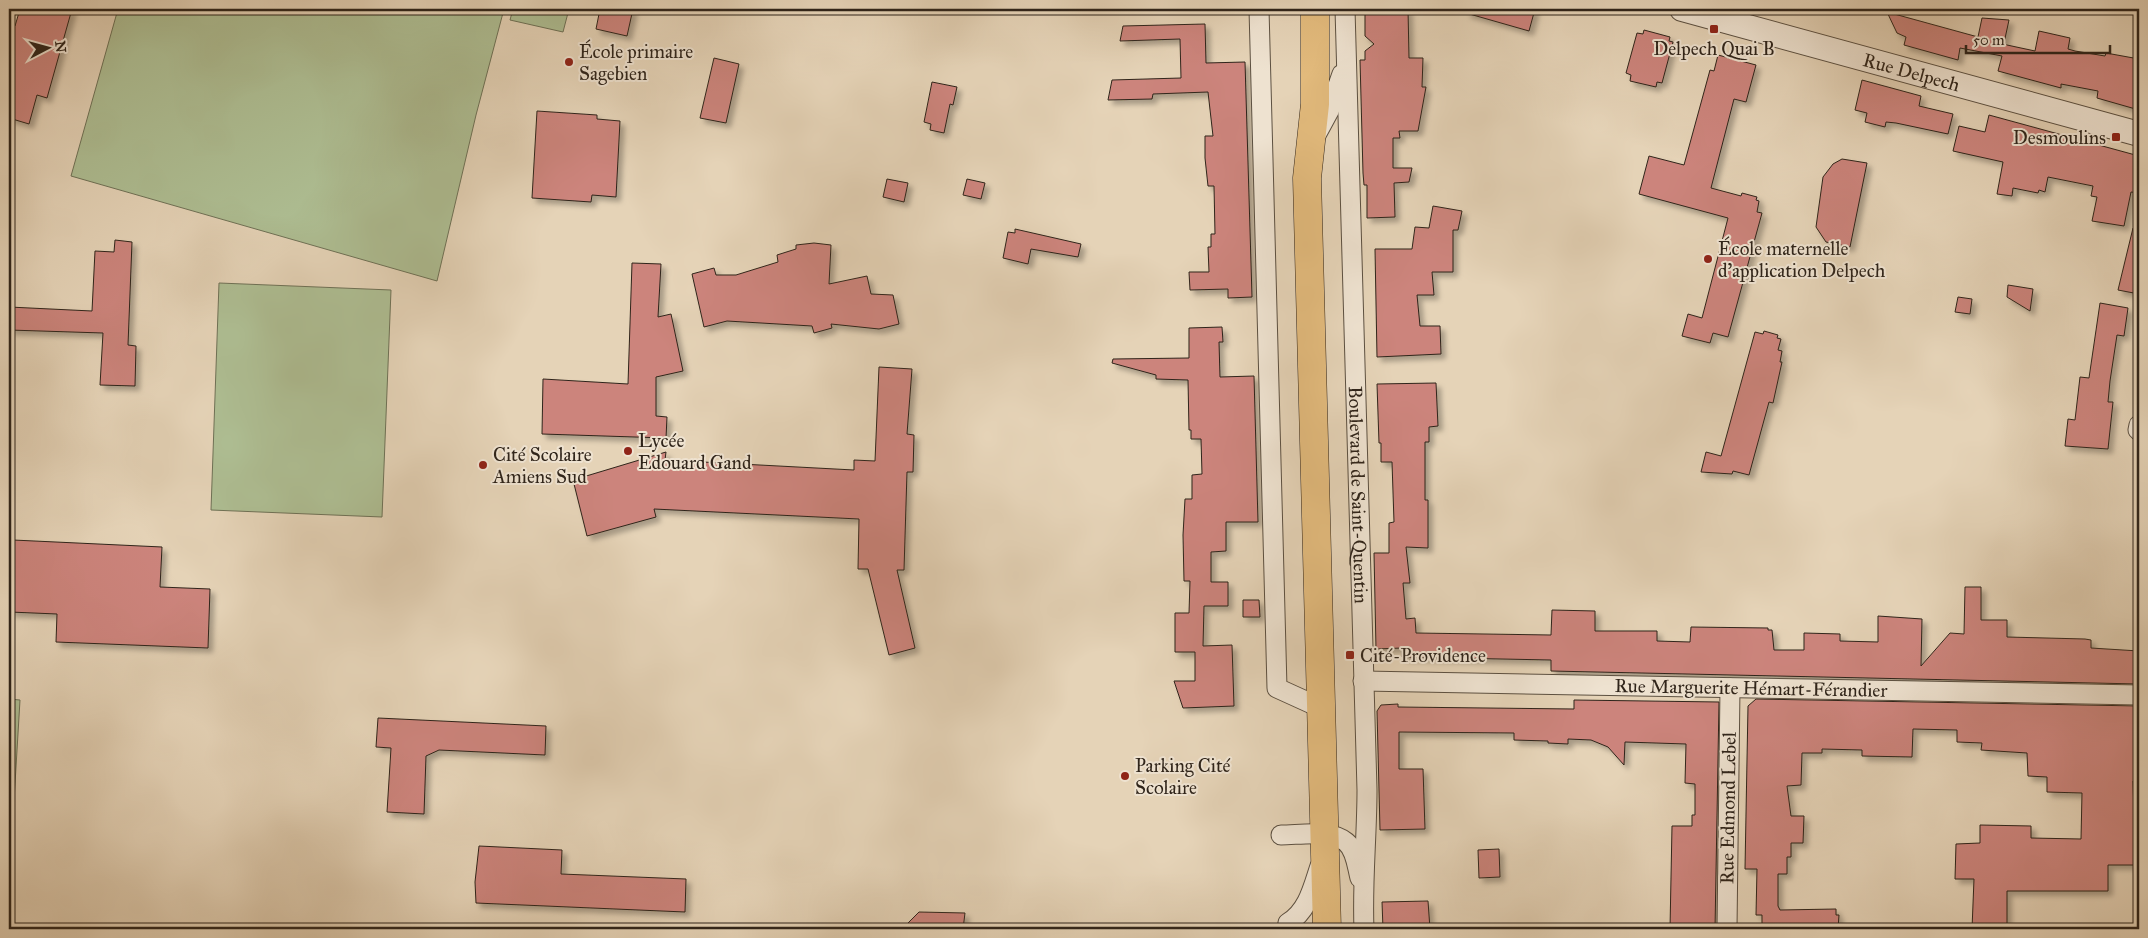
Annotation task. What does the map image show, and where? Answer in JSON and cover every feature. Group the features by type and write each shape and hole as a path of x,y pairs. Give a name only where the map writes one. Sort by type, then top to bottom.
{"main road":[{"name":"Boulevard de Saint-Quentin","path":"1298,9 1298,132 1307,178"},
{"name":"Boulevard de Saint-Quentin","path":"1315,9 1315,104 1307,178 1327,929"}],"street":[{"path":"1260,9 1277,688 1321,708"},
{"name":"Boulevard de Saint-Quentin","path":"1345,9 1364,681 1367,843 1363,892 1364,929"},
{"name":"Rue Delpech","path":"1682,9 2139,134"},
{"name":"Boulevard de Saint-Quentin","path":"1311,145 1329,111 1346,61"},
{"name":"Rue Marguerite Hémart-Férandier","path":"1364,681 2139,695"},
{"name":"Rue Edmond Lebel","path":"1727,929 1730,688"},
{"path":"1281,835 1325,843 1346,842 1355,857 1363,892"},
{"name":"Boulevard de Saint-Quentin","path":"1287,929 1288,923 1298,917 1309,898 1325,843"}],"green space":[{"path":"118,9 504,9 476,115 437,281 71,176"},
{"path":"513,9 569,9 563,32 510,20"},
{"path":"219,283 391,290 382,517 211,510"},
{"path":"9,699 20,700 9,885"}],"building":[{"path":"20,9 72,9 47,98 37,95 29,124 9,118 9,25 15,26"},
{"path":"600,9 633,9 627,36 596,29"},
{"path":"1365,9 1408,9 1409,58 1423,58 1422,87 1426,87 1418,131 1399,131 1400,138 1393,138 1393,168 1412,168 1409,182 1394,183 1395,217 1367,218 1367,185 1364,185 1363,173 1360,60 1365,60 1365,51 1374,44 1365,36"},
{"path":"1467,9 1535,9 1529,31 1466,13"},
{"path":"1887,12 1978,37 1982,18 2009,20 2004,43 2007,45 2035,51 2039,31 2070,38 2068,49 2075,51 2105,56 2106,53 2139,59 2139,110 2097,98 2098,91 2061,84 2061,88 1998,71 2002,56 1960,48 1958,60 1904,45 1906,37 1897,33"},
{"path":"1205,24 1206,63 1245,62 1252,297 1228,298 1228,289 1190,290 1189,272 1209,272 1208,247 1211,247 1211,234 1215,234 1214,186 1208,186 1205,158 1205,136 1213,136 1208,92 1153,94 1152,99 1108,100 1112,80 1181,78 1180,39 1120,41 1123,26"},
{"path":"1644,30 1670,37 1669,41 1673,42 1662,83 1657,82 1656,87 1630,81 1631,75 1626,73 1637,33 1643,34"},
{"path":"1718,55 1756,65 1746,102 1734,99 1711,188 1741,196 1742,193 1757,197 1756,200 1759,201 1757,212 1762,213 1728,337 1713,333 1710,343 1682,336 1688,314 1702,318 1728,218 1639,194 1649,156 1684,165 1710,70 1714,71"},
{"path":"714,58 739,64 726,123 700,118"},
{"path":"1862,80 1921,96 1919,106 1953,114 1948,134 1896,123 1886,122 1885,127 1865,122 1867,113 1855,110"},
{"path":"932,82 957,87 953,105 950,104 944,133 930,130 931,124 924,122"},
{"path":"537,111 597,115 597,119 620,121 616,197 592,195 591,202 532,198"},
{"path":"1989,115 2139,156 2139,193 2131,192 2124,226 2092,221 2097,197 2091,196 2093,186 2048,177 2045,192 2039,190 2038,193 2013,188 2012,196 1997,194 2003,162 1953,151 1959,126 1985,132"},
{"path":"1842,159 1867,163 1850,247 1826,242 1816,227 1823,177 1833,164"},
{"path":"887,179 908,183 904,202 883,197"},
{"path":"967,179 985,183 981,199 963,195"},
{"path":"1433,206 1462,211 1458,230 1453,230 1453,272 1432,272 1434,295 1417,295 1420,326 1440,326 1441,354 1377,357 1375,249 1412,249 1415,227 1429,228"},
{"path":"2133,228 2139,228 2139,294 2118,290"},
{"path":"1015,229 1081,244 1078,257 1031,249 1028,264 1003,258 1008,232 1015,233"},
{"path":"115,240 132,242 128,345 136,346 135,386 100,385 103,333 9,330 9,307 92,311 95,251 114,252"},
{"path":"814,243 831,245 829,284 867,276 871,294 893,295 899,324 879,329 831,324 832,328 814,333 812,326 727,321 704,327 692,274 714,268 716,275 736,275 778,262 777,255 796,249 796,245"},
{"path":"632,263 661,264 658,317 671,314 683,371 656,377 656,416 667,417 666,438 542,434 543,379 628,384"},
{"path":"2008,285 2033,289 2030,311 2007,297"},
{"path":"1958,297 1972,299 1970,314 1955,312"},
{"path":"2100,303 2128,308 2124,336 2117,335 2110,381 2108,402 2113,402 2108,449 2065,446 2068,419 2075,420 2080,377 2089,378"},
{"path":"1222,327 1223,342 1219,342 1220,377 1254,376 1258,522 1226,522 1226,551 1211,552 1211,582 1228,582 1228,606 1204,606 1203,646 1232,645 1234,706 1183,708 1174,681 1195,681 1195,652 1175,652 1175,613 1189,613 1190,581 1184,581 1183,535 1185,499 1192,499 1192,475 1202,474 1201,439 1191,439 1191,430 1189,430 1188,380 1156,379 1156,375 1112,363 1113,359 1189,358 1189,328"},
{"path":"1764,331 1778,335 1777,338 1781,339 1778,350 1782,351 1780,362 1782,362 1773,403 1769,402 1749,475 1733,471 1732,474 1701,472 1706,452 1721,456 1755,332 1763,334"},
{"path":"879,367 912,369 907,434 914,435 913,472 907,472 904,570 897,570 915,648 889,655 868,569 858,569 859,519 654,509 656,517 587,536 573,480 666,452 665,460 854,470 854,460 875,461"},
{"path":"1436,383 1438,426 1429,427 1429,442 1425,442 1425,500 1428,500 1428,548 1406,547 1410,583 1403,583 1406,619 1415,618 1416,633 1551,635 1552,610 1595,611 1595,631 1657,631 1657,641 1690,642 1691,627 1768,628 1768,630 1772,630 1774,650 1804,650 1804,633 1840,634 1840,641 1878,642 1878,616 1922,619 1921,666 1950,633 1964,634 1965,587 1981,587 1981,620 2007,620 2007,637 2085,639 2091,640 2091,648 2139,651 2139,684 1551,671 1551,660 1402,657 1402,648 1376,649 1374,553 1389,553 1389,523 1394,522 1392,462 1381,462 1377,384"},
{"path":"13,540 162,547 160,587 210,589 208,648 56,642 57,614 10,612"},
{"path":"1243,600 1259,600 1260,617 1243,617"},
{"path":"1756,699 2139,706 2139,781 2133,781 2134,814 2139,814 2139,865 2108,865 2108,891 2007,891 2007,929 1972,929 1974,879 1955,879 1956,844 1980,843 1980,825 2031,826 2031,838 2081,839 2082,793 2047,792 2047,777 2028,776 2027,753 1981,750 1982,743 1957,742 1957,730 1913,729 1912,757 1862,756 1862,750 1822,749 1822,753 1802,753 1801,785 1787,786 1791,816 1804,816 1803,843 1791,843 1791,857 1787,857 1787,874 1778,874 1778,906 1780,910 1836,909 1836,915 1839,915 1838,929 1788,929 1788,925 1762,925 1762,915 1756,915 1757,869 1745,869 1748,706"},
{"path":"1574,700 1719,702 1715,929 1670,929 1672,826 1692,826 1692,815 1695,815 1695,784 1685,783 1686,744 1625,742 1624,765 1608,747 1591,740 1568,739 1568,744 1548,743 1548,741 1514,740 1514,733 1399,732 1399,769 1423,769 1425,829 1380,830 1377,711 1381,705 1398,704 1398,707 1574,709"},
{"path":"378,718 546,726 545,755 439,750 426,756 424,814 387,812 391,748 376,747"},
{"path":"479,846 562,850 561,874 686,879 685,912 476,903 475,882"},
{"path":"1499,849 1500,877 1479,878 1478,850"},
{"path":"1428,901 1430,929 1383,929 1382,902"},
{"path":"919,912 965,913 963,929 902,929"}],"place":[{"name":"Delpech Quai B","path":"1714,29"},
{"name":"École primaire Sagebien","path":"569,62"},
{"name":"Desmoulins","path":"2116,137"},
{"name":"École maternelle d'application Delpech","path":"1708,259"},
{"name":"Lycée Edouard Gand","path":"628,451"},
{"name":"Cité Scolaire Amiens Sud","path":"483,465"},
{"name":"Cité-Providence","path":"1350,655"},
{"name":"Parking Cité Scolaire","path":"1125,776"}]}
